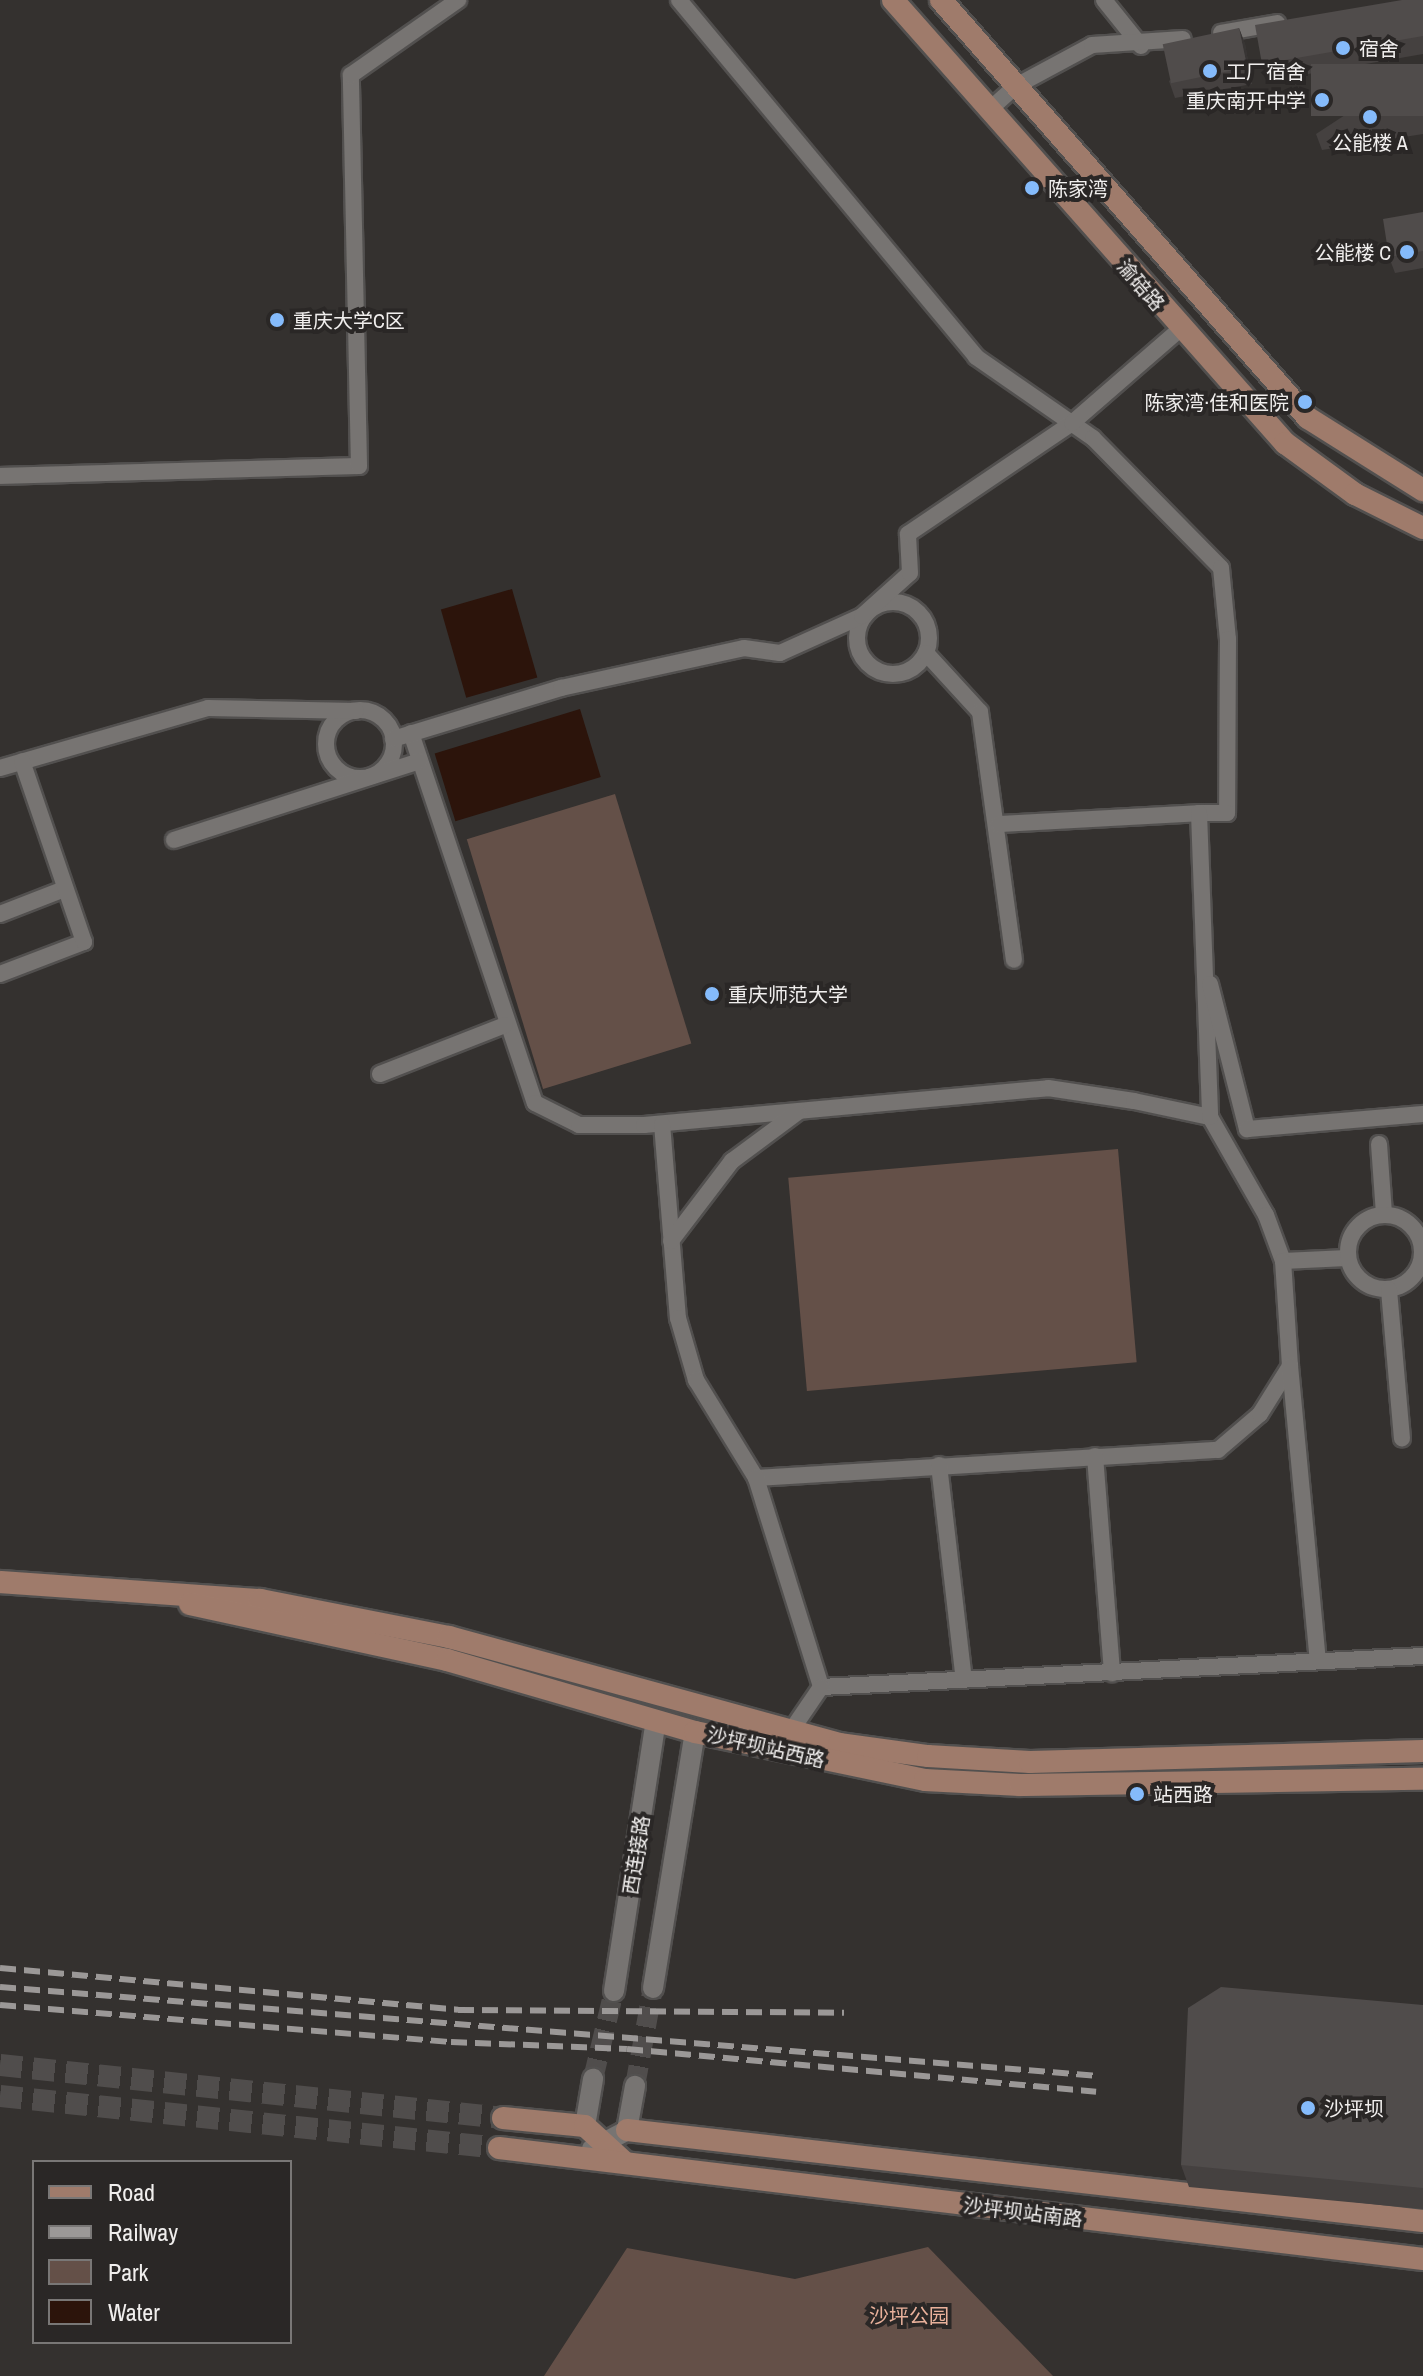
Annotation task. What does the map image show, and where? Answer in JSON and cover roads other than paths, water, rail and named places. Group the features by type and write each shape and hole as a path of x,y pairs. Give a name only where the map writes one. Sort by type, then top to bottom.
{"main road":[{"name":"渝碚路","path":"893,0 1180,329 1285,443 1355,494 1423,528"},
{"name":"渝碚路","path":"941,0 1308,418 1423,490"},
{"name":"沙坪坝站西路","path":"0,1582 125,1586 260,1600 449,1637 791,1731 977,1762 1423,1751"},
{"name":"沙坪坝站西路","path":"125,1586 447,1660 695,1732 974,1785 1423,1779"},
{"path":"503,2118 585,2126 623,2161"},
{"name":"沙坪坝站南路","path":"627,2130 1423,2221"},
{"name":"沙坪坝站南路","path":"499,2148 581,2155 1327,2251 1423,2259"},
{"path":"1327,2251 1423,2268"}],"street":[{"path":"0,476 359,466 351,75 458,0"},
{"path":"679,0 976,357 1072,423 1221,568 1228,639 1227,813 999,824"},
{"path":"1104,0 1141,46"},
{"path":"988,111 1016,86 1092,45 1141,46 1294,20"},
{"path":"926,653 898,674 874,669 856,639 862,616 910,573 908,534 1072,423 1180,329"},
{"path":"393,739 561,688 744,648 780,653 892,601 915,608 928,629 926,653 980,712 999,824 1014,960"},
{"path":"0,768 208,708 356,711 377,715 393,739 389,762 373,775 342,773 326,747 330,727 356,711"},
{"path":"411,733 505,1025 535,1103 579,1125 662,1124 1048,1088 1210,1117"},
{"path":"0,974 84,942 22,761"},
{"path":"174,840 420,761"},
{"path":"1199,813 1199,936 1210,1117 1266,1215 1283,1261 1318,1661"},
{"path":"0,914 64,889"},
{"path":"1199,936 1247,1129 1423,1114"},
{"path":"380,1074 505,1025"},
{"path":"671,1241 732,1161 800,1111"},
{"path":"662,1124 678,1318 696,1380 756,1478 821,1687"},
{"path":"1379,1144 1384,1214"},
{"path":"1384,1214 1410,1225 1423,1250 1407,1283 1389,1290 1355,1276 1347,1258 1350,1237 1363,1221 1384,1214"},
{"path":"1283,1261 1347,1258"},
{"path":"1389,1290 1402,1438"},
{"path":"756,1478 1218,1450 1260,1414 1290,1366"},
{"path":"1095,1456 1112,1673"},
{"path":"939,1465 964,1680"},
{"path":"821,1687 1423,1656"},
{"path":"791,1731 821,1687"},
{"name":"西连接路","path":"614,1991 656,1720"},
{"name":"西连接路","path":"653,1988 695,1732"},
{"path":"585,2126 593,2079"},
{"path":"581,2155 627,2130 635,2086"}],"water":[{"path":"512,589 537,677 466,698 441,609"},
{"path":"580,709 601,777 455,821 435,753"}],"tunnel":[{"path":"635,2086 653,1988"},
{"path":"593,2079 614,1991"},
{"path":"0,2065 503,2118"},
{"path":"0,2096 499,2148"}],"railway":[{"path":"0,1968 458,2010 844,2013"},
{"path":"0,1987 1098,2076"},
{"path":"0,2005 451,2042 627,2049 1096,2092"}],"place":[{"name":"宿舍","path":"1343,48"},
{"name":"工厂宿舍","path":"1210,71"},
{"name":"重庆南开中学","path":"1322,100"},
{"name":"公能楼 A","path":"1370,117"},
{"name":"陈家湾","path":"1032,188"},
{"name":"公能楼 C","path":"1407,252"},
{"name":"重庆大学C区","path":"277,320"},
{"name":"陈家湾·佳和医院","path":"1305,402"},
{"name":"重庆师范大学","path":"712,994"},
{"name":"站西路","path":"1137,1794"},
{"name":"沙坪坝","path":"1308,2108"}],"park label":[{"name":"沙坪公园","path":"909,2315"}]}
